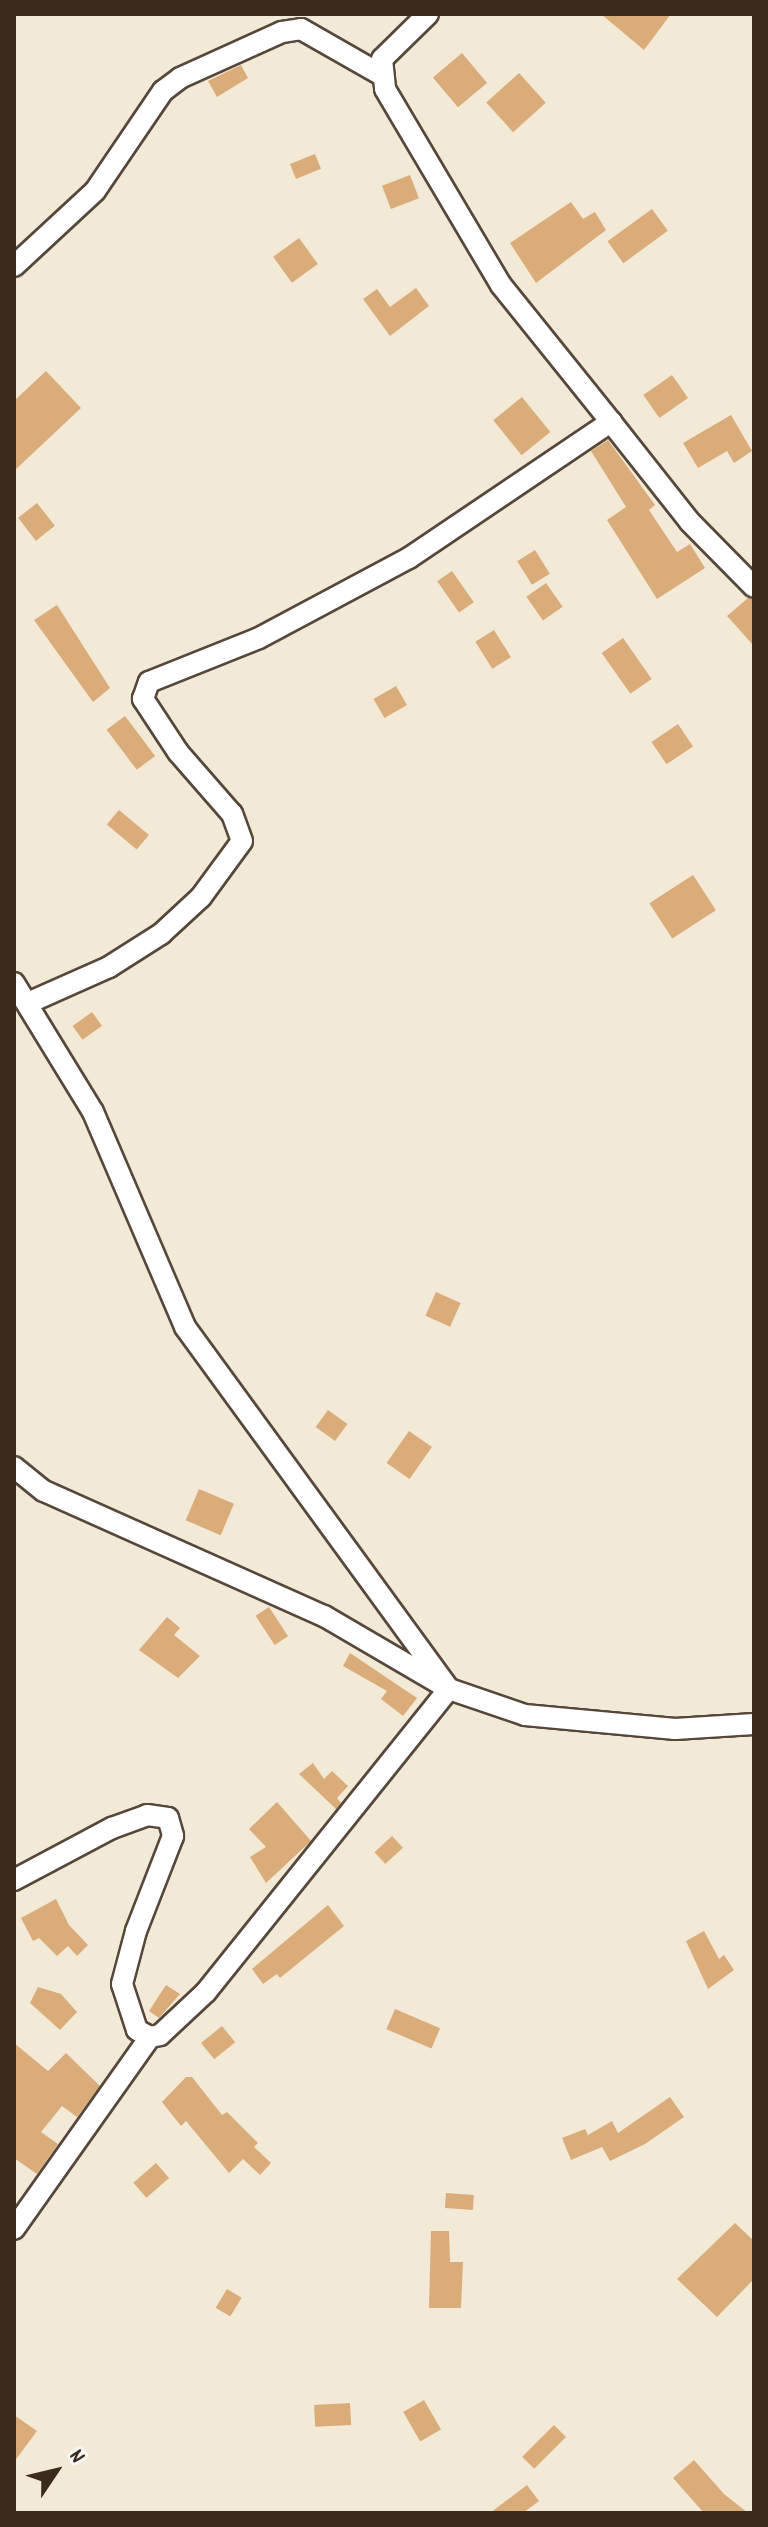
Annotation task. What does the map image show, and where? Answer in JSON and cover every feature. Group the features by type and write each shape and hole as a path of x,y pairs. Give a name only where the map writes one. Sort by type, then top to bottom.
{"street":[{"path":"380,74 385,54 428,14"},
{"path":"14,266 95,191 163,91 180,78 282,32 301,29 380,74 501,285 690,522 754,587"},
{"path":"28,1003 109,967 161,934 201,897 242,841 232,814 178,752 143,699 149,682 259,638 409,558 611,422"},
{"path":"14,983 93,1112 185,1327 449,1689"},
{"path":"14,1467 44,1491 324,1616 449,1689 525,1715 675,1729 754,1724"},
{"path":"14,2229 150,2037 172,2027 206,1992 449,1689"},
{"path":"14,1880 112,1828 147,1815 168,1818 173,1836 136,1931 122,1984 137,2030 150,2037"}],"building":[{"path":"601,14 671,14 644,50"},
{"path":"462,53 487,83 458,107 433,77"},
{"path":"241,65 248,78 217,97 208,81"},
{"path":"519,73 546,103 513,132 486,102"},
{"path":"315,154 321,169 296,179 290,164"},
{"path":"410,175 419,198 391,209 382,186"},
{"path":"571,202 583,219 595,212 606,230 536,283 510,243"},
{"path":"652,209 668,231 623,263 608,241"},
{"path":"299,238 318,264 292,283 273,257"},
{"path":"416,288 429,306 390,336 363,299 377,289 390,307"},
{"path":"46,371 81,408 14,471 14,401"},
{"path":"672,375 688,398 659,418 643,395"},
{"path":"522,397 550,432 522,455 493,420"},
{"path":"731,415 752,451 734,463 727,451 698,468 683,443"},
{"path":"608,440 655,505 649,510 677,552 690,544 705,568 657,599 607,520 626,507 591,451"},
{"path":"37,503 55,526 36,541 18,518"},
{"path":"535,550 550,574 532,585 517,561"},
{"path":"452,571 474,602 459,612 437,581"},
{"path":"546,583 563,607 543,621 526,597"},
{"path":"748,598 754,600 754,646 727,616"},
{"path":"57,605 110,688 93,702 34,620"},
{"path":"494,630 511,657 492,669 475,642"},
{"path":"623,638 652,679 630,694 602,653"},
{"path":"396,686 407,705 384,718 373,699"},
{"path":"125,716 155,756 137,770 107,730"},
{"path":"678,724 693,746 667,764 651,742"},
{"path":"119,810 149,835 137,850 107,825"},
{"path":"693,875 716,910 672,939 649,903"},
{"path":"92,1012 102,1026 83,1040 73,1026"},
{"path":"436,1292 461,1303 450,1327 425,1316"},
{"path":"328,1410 347,1424 335,1441 316,1427"},
{"path":"409,1431 432,1447 410,1479 387,1463"},
{"path":"199,1489 234,1504 221,1535 186,1520"},
{"path":"269,1607 288,1636 275,1645 256,1616"},
{"path":"167,1617 180,1628 174,1635 200,1656 178,1678 139,1650"},
{"path":"350,1653 417,1698 403,1716 381,1699 387,1691 343,1666"},
{"path":"313,1763 324,1779 332,1771 348,1786 337,1798 341,1803 336,1809 299,1774"},
{"path":"277,1802 311,1841 266,1883 250,1857 266,1847 249,1829"},
{"path":"392,1836 403,1848 385,1864 374,1852"},
{"path":"56,1899 69,1925 88,1945 77,1956 68,1946 57,1956 39,1938 33,1941 21,1918"},
{"path":"328,1905 344,1926 280,1978 277,1974 263,1984 252,1969"},
{"path":"704,1931 719,1959 724,1955 734,1970 708,1989 686,1941"},
{"path":"166,1985 180,1994 159,2018 149,2011"},
{"path":"38,1987 61,1994 77,2012 60,2030 30,2003"},
{"path":"395,2009 440,2028 432,2048 386,2029"},
{"path":"222,2026 235,2042 214,2059 201,2043"},
{"path":"14,2043 48,2071 66,2053 100,2086 77,2117 62,2106 41,2132 58,2144 37,2174 14,2158"},
{"path":"186,2077 192,2077 222,2115 227,2112 258,2143 254,2147 271,2163 260,2175 243,2159 229,2173 186,2121 181,2126 162,2102"},
{"path":"670,2097 684,2117 645,2144 610,2161 602,2147 571,2160 562,2138 585,2129 588,2135 612,2121 618,2133"},
{"path":"156,2163 169,2178 146,2198 133,2183"},
{"path":"446,2193 474,2195 473,2210 445,2208"},
{"path":"735,2223 754,2241 754,2279 717,2317 677,2279"},
{"path":"431,2231 449,2231 450,2262 463,2262 461,2308 429,2308"},
{"path":"227,2289 242,2298 230,2317 216,2308"},
{"path":"424,2400 441,2429 420,2441 403,2412"},
{"path":"350,2403 351,2425 315,2427 314,2405"},
{"path":"14,2415 37,2431 14,2462"},
{"path":"554,2425 566,2437 534,2469 522,2457"},
{"path":"694,2460 724,2494 748,2513 704,2513 673,2478"},
{"path":"527,2485 539,2501 523,2513 490,2513"}]}
